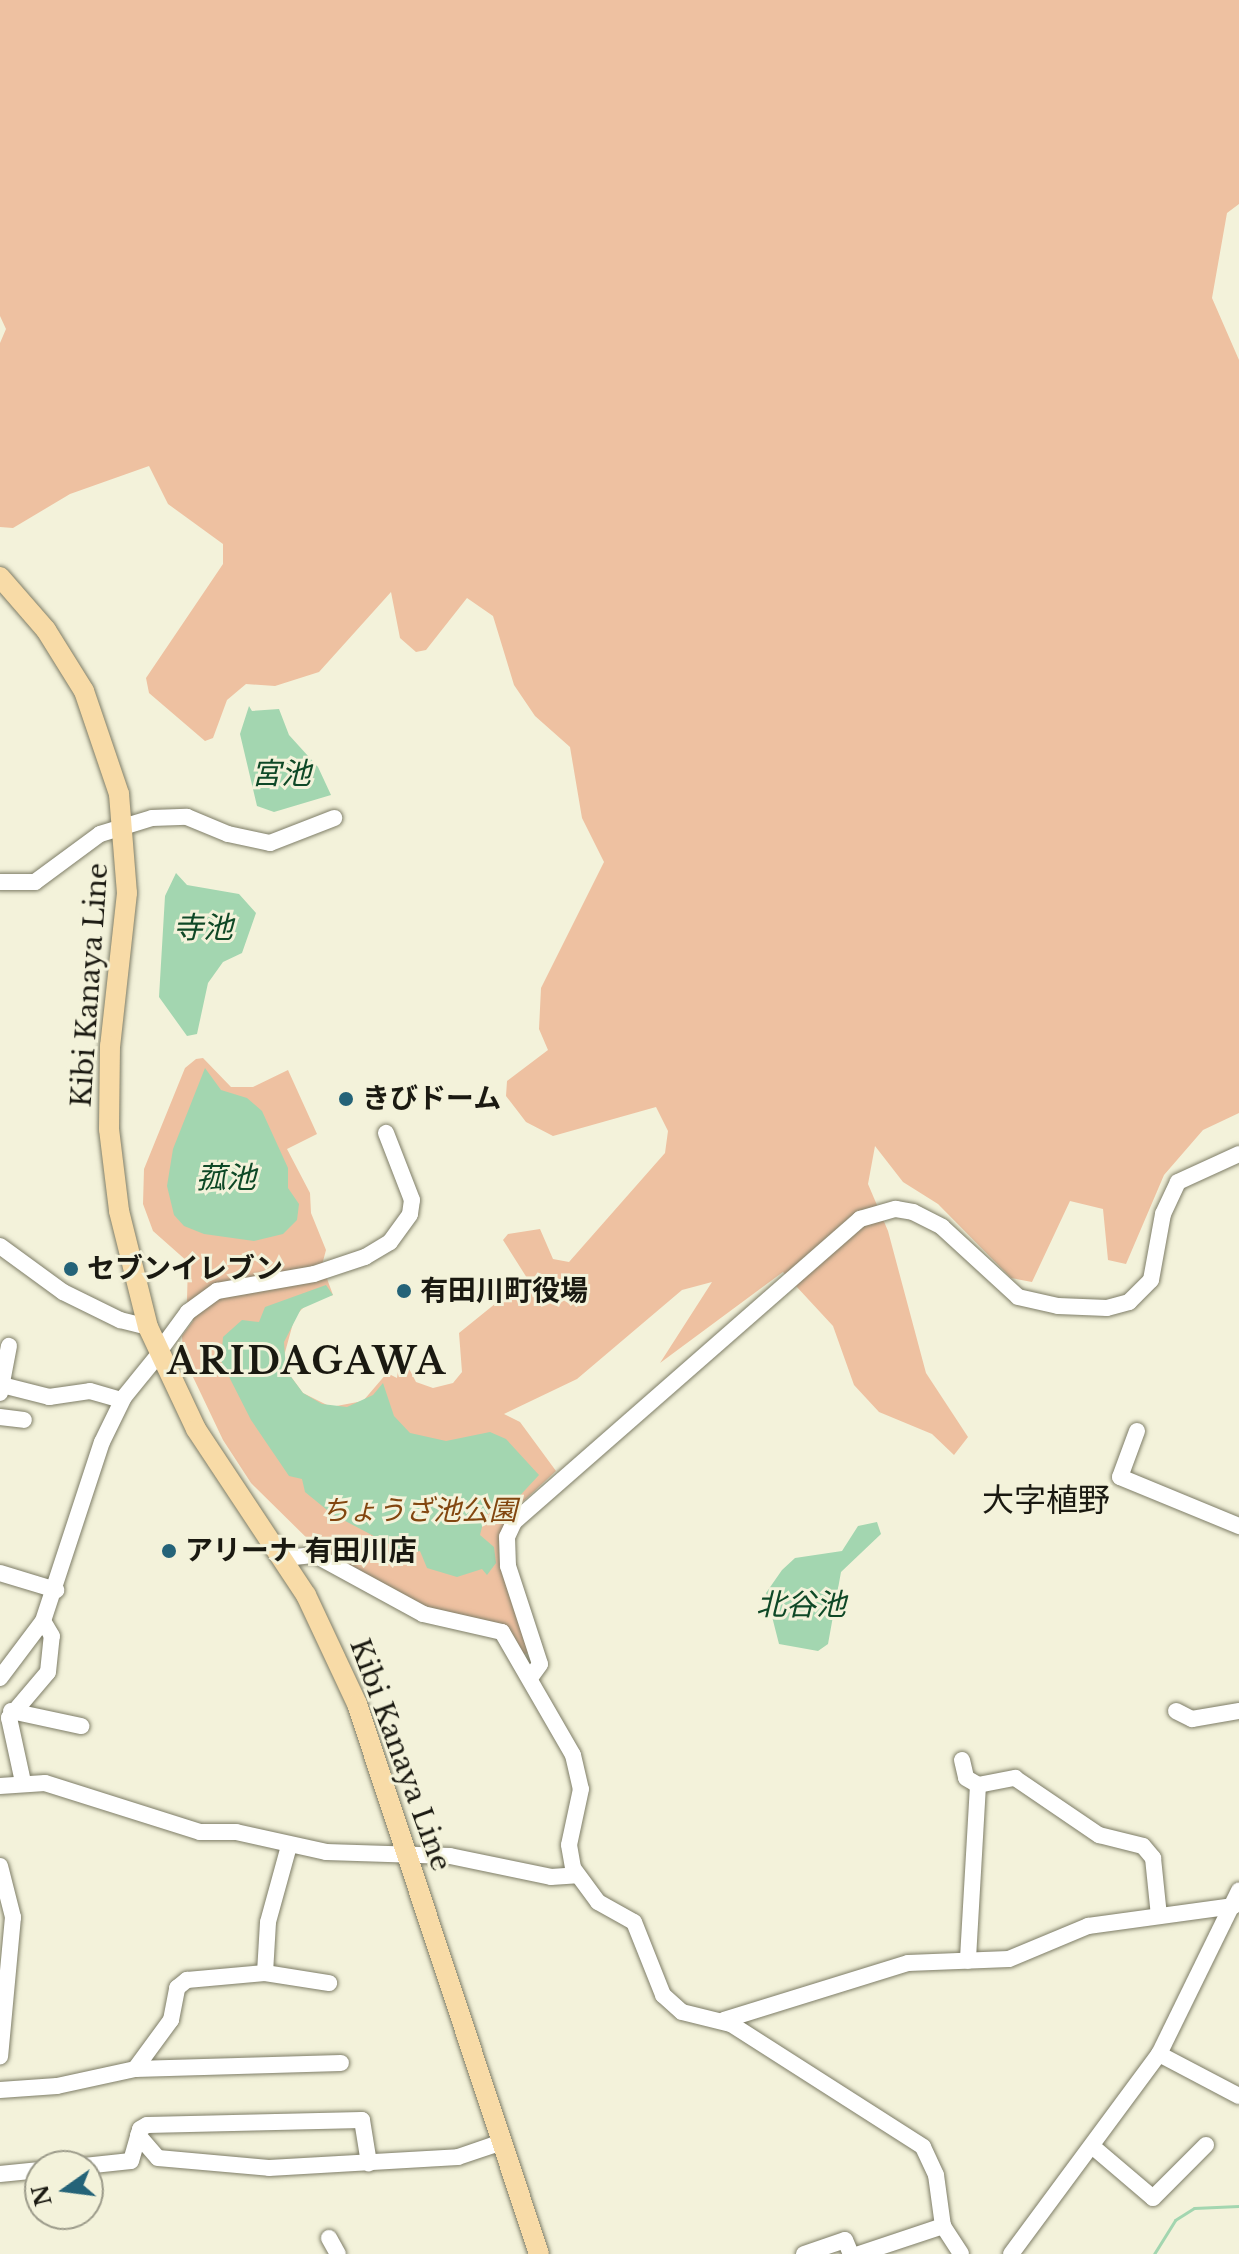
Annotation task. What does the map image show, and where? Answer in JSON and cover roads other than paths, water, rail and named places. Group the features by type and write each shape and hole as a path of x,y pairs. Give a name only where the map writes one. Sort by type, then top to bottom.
{"main road":[{"name":"Kibi Kanaya Line","path":"3,587 46,630 84,691 110,758 125,828 127,893 110,1046 109,1129 119,1211 148,1327 196,1429 285,1558 357,1704 539,2254"}],"street":[{"path":"0,882 35,882 100,834 174,815 270,843 334,818"},
{"path":"0,1678 43,1621 56,1590 96,1457 122,1400 188,1312 217,1291 314,1274 365,1257 390,1242 407,1220 412,1200 386,1133"},
{"path":"530,1678 540,1664 508,1566 507,1537 514,1522 860,1219 896,1209 913,1212 942,1227 1018,1297 1058,1306 1107,1308 1129,1302 1151,1280 1163,1214 1178,1182 1239,1154"},
{"path":"0,1246 63,1292 120,1320 148,1327"},
{"path":"9,1346 1,1385 49,1397 90,1391 122,1400"},
{"path":"0,1417 24,1420"},
{"path":"1137,1431 1120,1477 1239,1526"},
{"path":"285,1558 315,1555 423,1614 455,1625 497,1629 568,1743 580,1780 569,1845 577,1875 598,1902 634,1922 648,1968 669,2003 682,2012 724,2020 923,2147 936,2175 943,2226 961,2254"},
{"path":"0,1573 56,1590"},
{"path":"23,1782 10,1727 11,1711 48,1672 52,1636 43,1621"},
{"path":"11,1711 81,1726"},
{"path":"1176,1711 1192,1719 1239,1711"},
{"path":"962,1760 966,1778 978,1785 1015,1778 1093,1832 1143,1846 1153,1858 1159,1916"},
{"path":"0,1786 23,1782 45,1783 200,1832 236,1832 289,1846 450,1856 551,1877 577,1875"},
{"path":"968,1961 978,1785"},
{"path":"265,1973 268,1922 289,1846"},
{"path":"0,1866 13,1917 0,2056"},
{"path":"724,2020 908,1963 1009,1959 1088,1926 1235,1908"},
{"path":"1011,2254 1159,2054 1235,1908"},
{"path":"135,2069 171,2020 181,1983 265,1973 329,1983"},
{"path":"1159,2054 1239,2096"},
{"path":"0,2090 57,2086 135,2069 341,2063"},
{"path":"104,2164 131,2161 138,2135 147,2125 362,2120 369,2163"},
{"path":"138,2135 158,2158 269,2168 469,2156 502,2142"},
{"path":"1092,2146 1153,2198 1206,2145"},
{"path":"0,2174 24,2172"},
{"path":"869,2253 943,2226"},
{"path":"329,2238 338,2254"},
{"path":"804,2254 845,2240 851,2254"}],"water":[{"name":"宮池","path":"249,706 252,711 279,709 289,735 318,767 331,795 274,812 257,806 240,734"},
{"name":"寺池","path":"176,873 187,885 239,894 256,913 242,953 223,962 208,983 197,1034 187,1036 159,997 165,896"},
{"name":"菰池","path":"205,1068 221,1090 247,1098 262,1111 288,1168 288,1188 299,1204 297,1220 283,1234 254,1241 204,1234 184,1226 174,1215 167,1186 173,1149"},
{"path":"326,1285 333,1295 301,1309 284,1342 286,1370 303,1393 322,1404 347,1407 373,1395 383,1383 394,1416 410,1433 446,1441 490,1432 506,1439 539,1475 514,1502 485,1515 480,1535 494,1547 496,1563 487,1575 482,1569 457,1577 427,1568 420,1551 406,1553 332,1514 305,1492 302,1479 289,1476 251,1420 221,1361 223,1337 242,1320 259,1322 265,1307"},
{"name":"北谷池","path":"877,1522 881,1534 841,1572 828,1644 818,1651 779,1644 766,1593 782,1570 795,1558 842,1551 858,1526"}],"waterway":[{"path":"1154,2254 1175,2220 1194,2208 1239,2206"}],"place":[{"name":"きびドーム","path":"346,1099"},
{"name":"セブンイレブン","path":"71,1269"},
{"name":"有田川町役場","path":"404,1291"},
{"name":"アリーナ 有田川店","path":"169,1551"}],"district":[{"name":"ARIDAGAWA","path":"307,1362"},
{"name":"大字植野","path":"1046,1500"}],"park label":[{"name":"ちょうざ池公園","path":"419,1511"}]}
